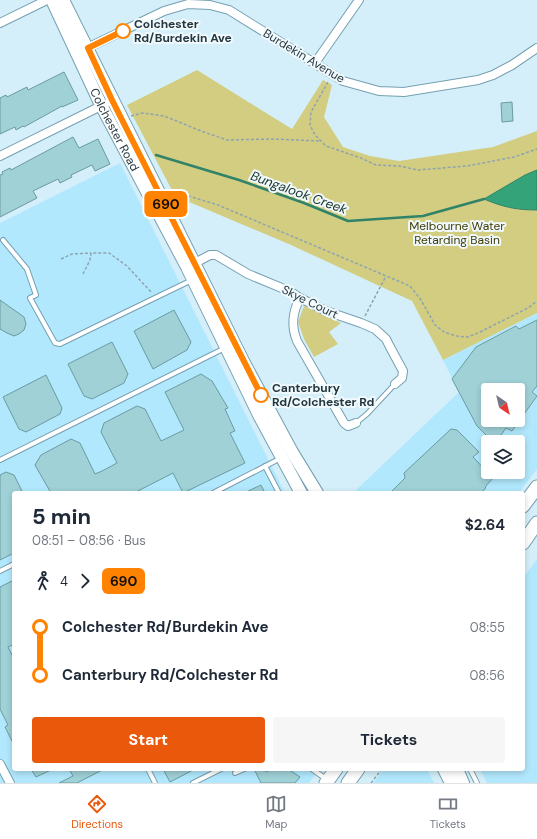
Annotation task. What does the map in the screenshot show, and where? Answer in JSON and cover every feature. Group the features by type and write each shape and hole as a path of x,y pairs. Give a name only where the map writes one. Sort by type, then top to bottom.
{"main road":[{"name":"Colchester Road","path":"52,0 112,100 159,191 197,278 231,345 260,417 315,491"},
{"name":"Colchester Road","path":"63,0 101,105 191,265"},
{"name":"Colchester Road","path":"287,455 300,491"},
{"path":"525,503 537,487"},
{"path":"525,511 537,520"},
{"path":"327,781 334,771"},
{"path":"348,783 357,771"},
{"path":"445,771 451,783"},
{"path":"458,771 462,783"}],"street":[{"path":"0,23 47,0"},
{"path":"315,63 359,0"},
{"name":"Burdekin Avenue","path":"82,51 164,11 188,2 210,5 229,10 343,81 380,91 404,92 478,80 512,65 537,48"},
{"path":"0,156 112,100"},
{"name":"Skye Court","path":"191,265 210,255 216,255 248,274 289,291 326,311 375,329 380,333 390,347 403,371 402,378 395,384"},
{"path":"300,298 296,305 292,319 294,332 301,349 344,423 346,425 355,424"},
{"path":"0,764 10,783"}],"lane":[{"path":"3,240 27,269 36,295 30,298 55,343 60,344 197,278"},
{"path":"0,460 231,345"},
{"path":"355,424 367,414 395,384"},
{"path":"218,491 287,455"},
{"path":"265,466 278,491"},
{"path":"0,572 12,565"},
{"path":"149,771 155,783"},
{"path":"193,783 217,771"},
{"path":"235,773 240,771"},
{"path":"314,771 327,781"},
{"path":"471,771 477,783"}],"path":[{"path":"328,81 311,112 310,125 315,135 326,146 361,158 376,165 399,166 418,170 467,166 514,157 537,148"},
{"path":"131,116 143,113 164,116 227,140 272,139 321,141"},
{"path":"159,191 167,189 218,205 410,286 421,300 435,325 444,332 456,336 468,336 480,332 537,302"},
{"path":"83,274 90,260 91,253"},
{"path":"61,258 72,254 109,253 138,277 155,298"},
{"path":"361,323 386,276"},
{"path":"371,783 380,771"}],"shaded area":[{"path":"120,163 284,491 12,491 12,771 318,771 309,783 0,783 0,223"},
{"path":"537,170 537,210 510,208 484,199 525,175"},
{"path":"537,313 537,469 520,491 355,491 459,392 443,360"},
{"path":"537,559 537,783 487,783 481,771 525,771 525,575"},
{"path":"382,771 428,771 434,783 373,783"}],"green space":[{"name":"Melbourne Water Retarding Basin","path":"197,70 292,129 323,80 332,85 324,117 343,147 370,156 399,161 493,147 537,131 537,313 443,360 412,301 291,245 175,196 127,105"},
{"path":"304,306 341,323 329,332 338,344 314,357 304,339 298,322"}],"building":[{"path":"64,72 78,100 62,106 24,127 23,126 16,130 15,127 0,134 0,98 6,95 7,97 27,87 28,90"},
{"path":"512,102 513,121 502,122 501,103"},
{"path":"73,137 79,148 98,139 110,164 95,171 92,165 71,175 72,177 60,183 58,179 33,191 37,198 0,217 0,175 3,174 2,172 10,168 11,170"},
{"path":"0,300 24,317 26,324 24,330 19,334 14,336 0,329"},
{"path":"174,310 191,342 187,350 153,369 134,331"},
{"path":"537,320 537,386 532,392 537,396 525,413 525,383 481,383 481,427 515,427 512,431 506,428 501,435 486,435 477,426 452,379 476,347 516,326 519,329"},
{"path":"112,342 128,374 124,383 92,399 84,396 68,364"},
{"path":"201,374 212,381 228,408 225,409 235,431 230,433 245,463 187,491 182,491 173,473 138,491 50,491 35,465 41,455 71,439 80,443 95,474 102,471 117,463 101,432 104,423 137,406 145,409 161,441 184,430 165,392"},
{"path":"46,375 62,408 60,414 26,432 19,429 3,397"},
{"path":"451,429 457,430 479,452 473,457 481,465 481,479 492,479 482,491 392,491 405,478 404,473"},
{"path":"6,472 14,475 22,491 12,491 12,554 0,560 0,475"},
{"path":"261,485 264,491 248,491"},
{"path":"12,581 12,645 8,647 12,655 12,741 5,727 8,725 0,709 0,587"},
{"path":"32,771 49,771 36,777"},
{"path":"70,771 100,771 77,783 59,783 73,776"},
{"path":"164,771 191,771 170,782"},
{"path":"255,771 291,771 300,777 295,783 261,783"}],"waterway":[{"name":"Bungalook Creek","path":"156,155 239,180 304,203 348,221 423,216 484,199"}],"bus line":[{"name":"690","path":"123,31 88,48 112,100 261,395"}],"place":[{"name":"Colchester Rd/Burdekin Ave","path":"123,31"},
{"name":"Canterbury Rd/Colchester Rd","path":"261,395"}]}
